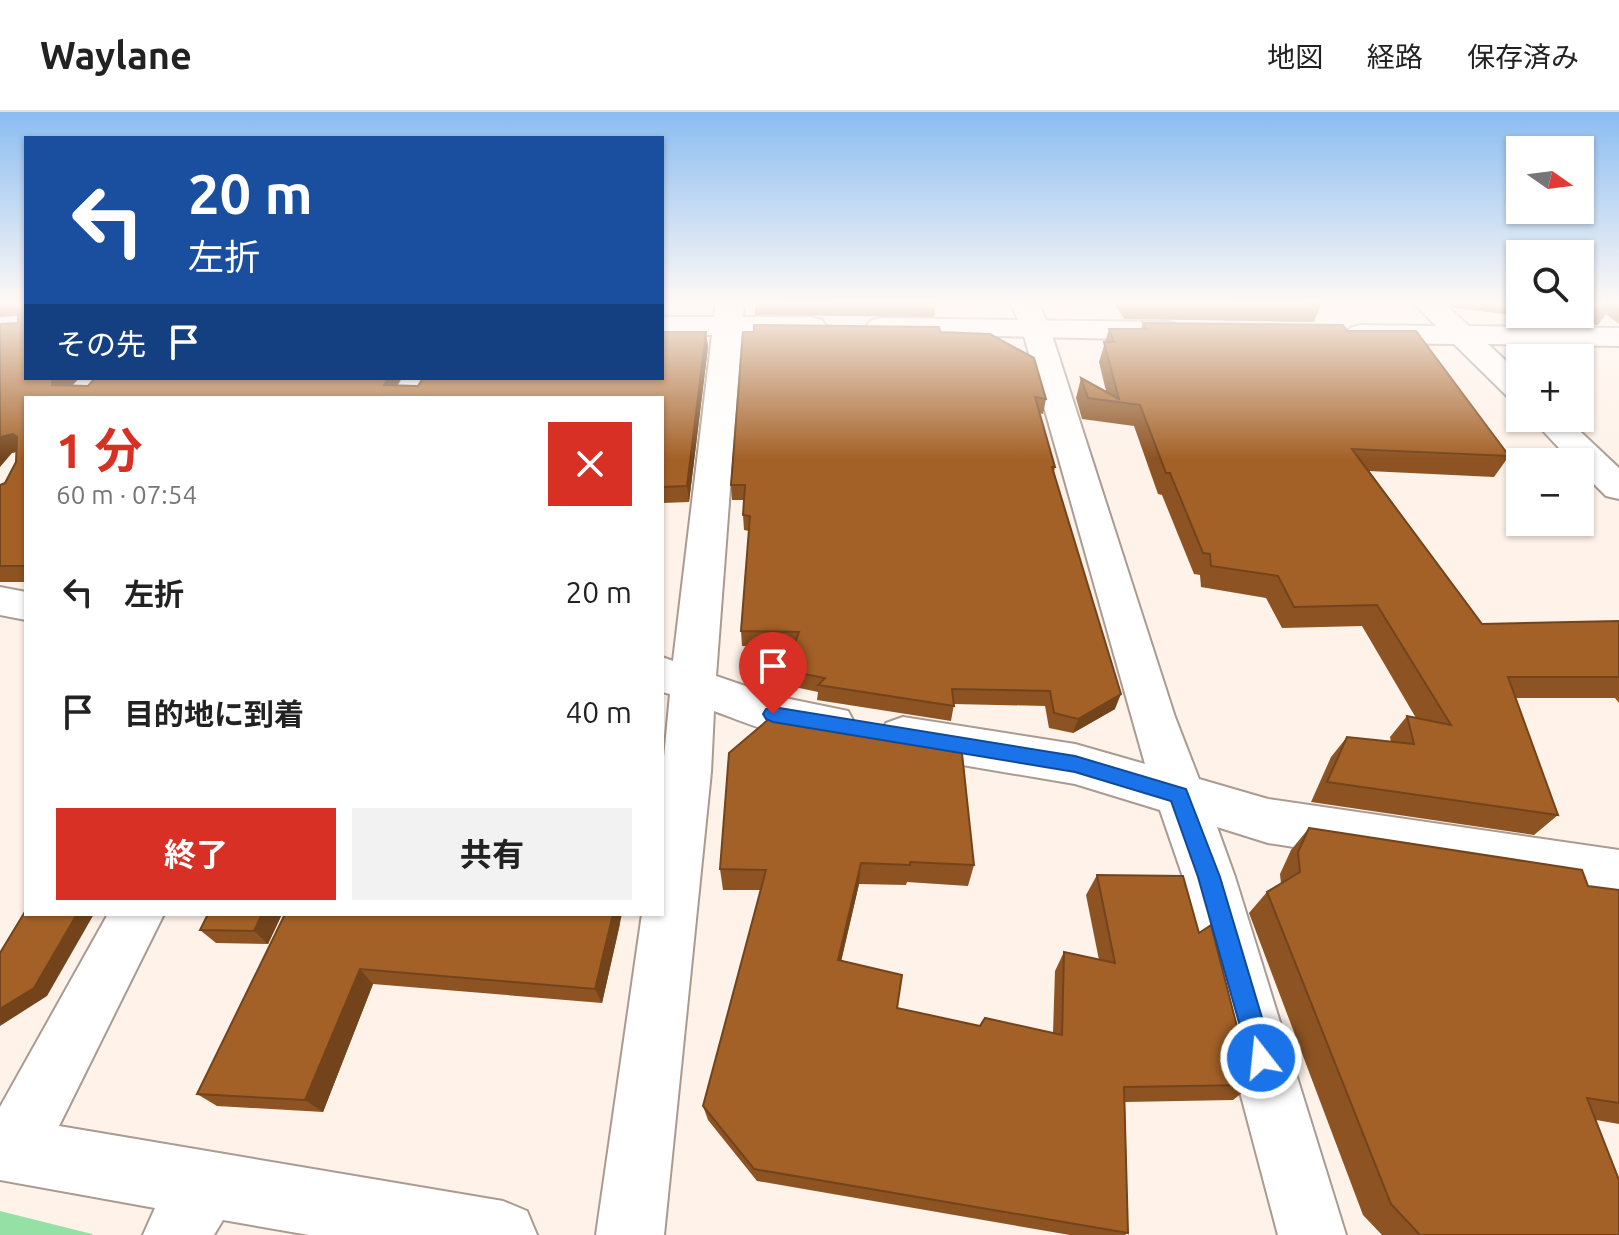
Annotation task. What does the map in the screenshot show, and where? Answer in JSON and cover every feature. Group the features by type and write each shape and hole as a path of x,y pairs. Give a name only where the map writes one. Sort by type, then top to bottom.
{"street":[{"path":"630,1235 687,772 677,680 723,354"},
{"path":"1042,354 1152,717 1209,877 1312,1235"},
{"path":"1482,354 1506,377"},
{"path":"1561,432 1619,488"},
{"path":"0,601 24,606"},
{"path":"677,680 773,714 1075,764 1268,821 1619,874"},
{"path":"136,916 6,1149 192,1209 503,1235"}],"green space":[{"path":"0,1211 92,1234 93,1235 0,1235"}],"building":[{"path":"0,354 24,354 24,380 53,380 52,385 88,386 93,380 387,380 384,385 418,386 422,380 664,380 664,354 703,354 687,486 664,487 664,396 24,396 24,566 0,566 0,485 5,483 16,462 17,437 13,434 0,437"},
{"path":"741,354 1027,354 1034,358 1046,399 1035,397 1055,467 1052,467 1121,694 1078,719 1054,713 1050,691 952,689 954,706 818,685 825,678 784,670 799,632 741,631 750,516 743,515 745,485 731,485"},
{"path":"1107,354 1433,354 1506,456 1352,449 1482,624 1619,621 1619,677 1508,677 1558,815 1327,782 1347,737 1414,744 1407,716 1451,725 1377,605 1294,607 1278,576 1211,566 1210,554 1203,553 1170,473 1166,473 1140,405 1088,398 1081,378 1119,399"},
{"path":"776,713 961,744 974,865 861,863 838,960 902,975 897,1008 980,1026 985,1018 1062,1035 1064,952 1115,963 1097,875 1183,876 1199,933 1211,925 1252,1085 1124,1087 1128,1233 754,1169 703,1106 766,870 720,869 729,753"},
{"path":"1309,828 1582,870 1588,886 1619,890 1619,1103 1587,1098 1619,1180 1619,1235 1420,1235 1391,1204 1267,892 1300,872 1298,852"},
{"path":"24,913 24,916 76,916 34,988 0,1009 0,953"},
{"path":"207,916 261,916 254,931 200,930"},
{"path":"284,916 613,916 595,989 360,969 305,1100 197,1094"}],"route":[{"path":"773,714 1075,764 1179,795 1209,877 1261,1058"}]}
